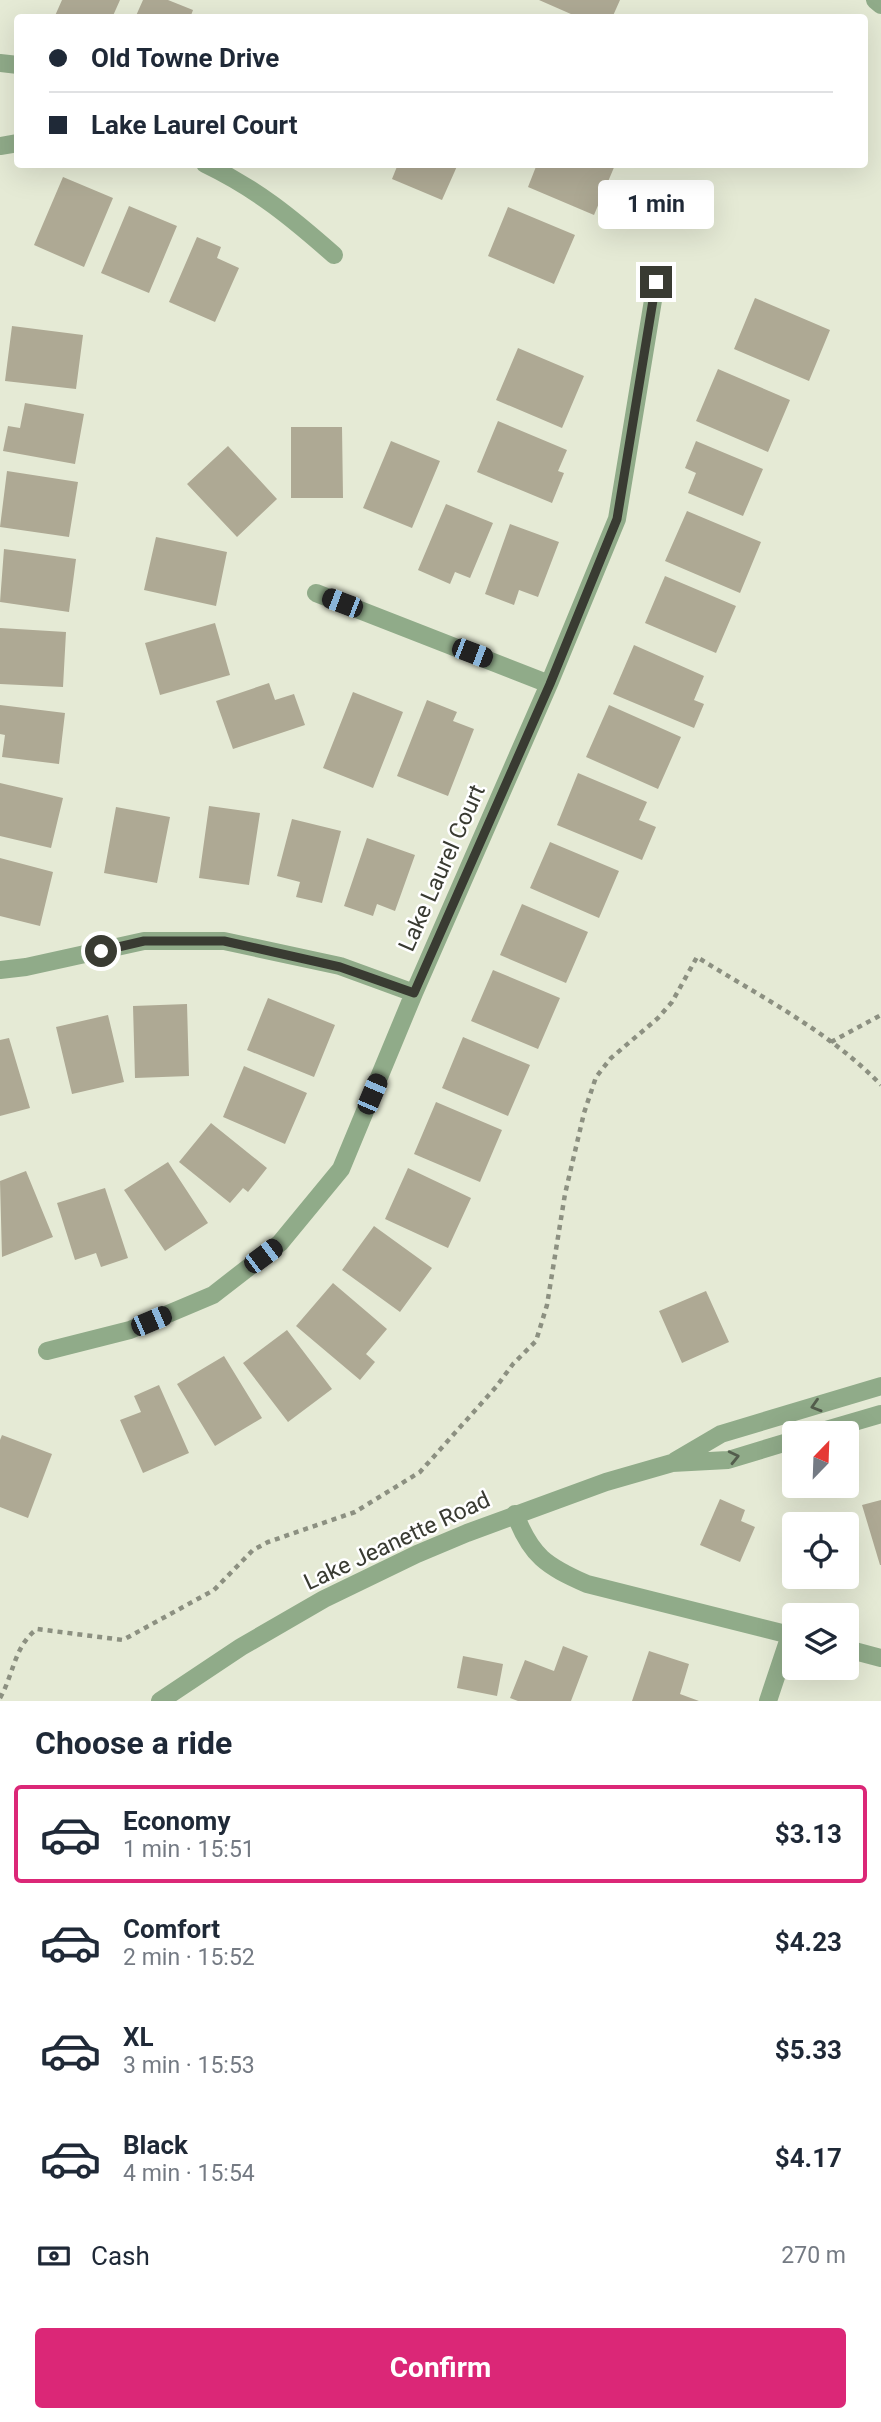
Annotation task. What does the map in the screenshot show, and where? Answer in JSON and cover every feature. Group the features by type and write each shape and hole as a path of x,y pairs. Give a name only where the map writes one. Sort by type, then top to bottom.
{"street":[{"path":"875,0 881,5"},
{"path":"213,168 242,182 288,215 334,255"},
{"name":"Lake Laurel Court","path":"47,1350 130,1330 212,1295 280,1243 341,1169 414,993 550,684 617,519 656,282"},
{"path":"316,593 550,684"},
{"path":"0,970 26,967 144,941 224,941 340,967 414,993"},
{"name":"Lake Jeanette Road","path":"160,1701 241,1647 324,1599 416,1554 516,1514 672,1463 721,1434 881,1386"},
{"path":"857,1421 881,1414"},
{"name":"Lake Jeanette Road","path":"672,1463 729,1460 782,1444"},
{"path":"516,1514 524,1539 543,1560 587,1584 782,1633"},
{"path":"859,1653 881,1658"},
{"path":"768,1701 782,1663"}],"path":[{"path":"0,1698 19,1649 26,1637 37,1629 123,1640 214,1590 253,1550 268,1542 355,1513 421,1472 513,1364 536,1341 547,1304 565,1194 584,1113 596,1077 611,1058 673,1002 697,957 831,1042 881,1085"},
{"path":"831,1042 881,1015"}],"building":[{"path":"62,0 120,0 114,14 56,14"},
{"path":"143,0 168,0 193,10 192,14 137,14"},
{"path":"539,0 620,0 614,14 571,14"},
{"path":"396,168 456,168 442,200 392,179"},
{"path":"535,168 614,168 594,215 528,187"},
{"path":"63,177 113,198 84,267 34,245"},
{"path":"129,206 177,226 149,293 101,273"},
{"path":"508,207 575,235 554,284 488,256"},
{"path":"197,237 221,247 217,258 239,268 215,322 169,302"},
{"path":"755,298 830,330 809,381 734,349"},
{"path":"12,326 83,335 76,389 5,381"},
{"path":"518,348 584,376 562,428 496,400"},
{"path":"718,369 790,400 768,452 696,421"},
{"path":"25,403 84,414 75,464 3,451 8,426 20,428"},
{"path":"498,421 567,450 558,471 564,473 552,503 477,472"},
{"path":"291,427 342,427 343,498 291,498"},
{"path":"391,441 440,461 412,528 363,508"},
{"path":"696,441 763,469 743,516 688,493 696,473 685,468"},
{"path":"228,446 277,499 237,537 187,484"},
{"path":"7,471 78,482 69,537 0,527"},
{"path":"446,504 493,523 470,578 455,572 450,584 418,570"},
{"path":"687,511 761,542 740,593 665,561"},
{"path":"510,524 559,542 538,597 519,590 514,605 485,594"},
{"path":"156,537 227,552 216,606 144,590"},
{"path":"4,549 76,559 69,612 0,602"},
{"path":"665,576 736,606 716,653 645,623"},
{"path":"215,623 230,675 160,695 145,643"},
{"path":"0,628 66,632 63,687 0,684"},
{"path":"634,645 704,676 694,700 704,704 694,728 613,694"},
{"path":"269,683 275,700 294,694 305,725 233,749 216,701"},
{"path":"353,692 403,712 373,788 323,768"},
{"path":"427,700 457,712 453,721 474,729 448,796 397,776"},
{"path":"0,705 65,713 59,764 2,757 5,735 0,734"},
{"path":"609,705 681,737 658,789 586,757"},
{"path":"578,773 647,802 639,820 656,827 642,860 557,825"},
{"path":"0,783 63,798 51,848 0,836"},
{"path":"209,806 260,813 249,885 199,878"},
{"path":"116,807 170,817 157,883 104,873"},
{"path":"292,819 341,831 322,903 296,897 300,882 277,876"},
{"path":"367,838 415,855 395,911 377,904 373,916 344,906"},
{"path":"550,842 619,871 599,918 530,888"},
{"path":"0,858 53,872 40,926 0,916"},
{"path":"522,904 588,932 566,983 500,955"},
{"path":"493,970 560,998 538,1049 471,1021"},
{"path":"268,998 335,1025 314,1077 247,1050"},
{"path":"187,1004 189,1076 135,1078 133,1006"},
{"path":"108,1015 124,1082 72,1094 56,1027"},
{"path":"463,1037 530,1065 508,1116 442,1088"},
{"path":"9,1038 30,1108 0,1116 0,1040"},
{"path":"244,1066 307,1093 285,1144 223,1117"},
{"path":"436,1102 502,1130 480,1182 414,1154"},
{"path":"211,1123 267,1168 248,1192 243,1188 230,1203 179,1162"},
{"path":"168,1162 208,1223 165,1251 124,1190"},
{"path":"408,1168 471,1198 448,1248 385,1219"},
{"path":"26,1171 53,1237 2,1257 0,1181"},
{"path":"105,1188 128,1258 101,1267 96,1253 75,1260 57,1203"},
{"path":"374,1226 432,1268 400,1312 342,1270"},
{"path":"333,1283 387,1329 366,1354 375,1362 360,1380 296,1326"},
{"path":"706,1291 729,1342 682,1363 659,1311"},
{"path":"287,1330 332,1389 288,1422 243,1363"},
{"path":"224,1356 262,1418 215,1446 177,1384"},
{"path":"159,1385 189,1453 143,1473 120,1420 141,1412 134,1396"},
{"path":"2,1435 52,1454 28,1518 0,1507"},
{"path":"720,1499 745,1510 741,1521 755,1527 740,1562 700,1545"},
{"path":"881,1500 881,1565 880,1565 862,1505"},
{"path":"563,1646 588,1656 571,1701 518,1701 510,1698 525,1660 554,1671"},
{"path":"649,1651 689,1664 680,1694 699,1701 632,1701"},
{"path":"463,1656 503,1664 497,1696 457,1688"}],"route":[{"path":"101,951 144,941 224,941 340,967 414,993 550,684 617,519 656,282"}]}
